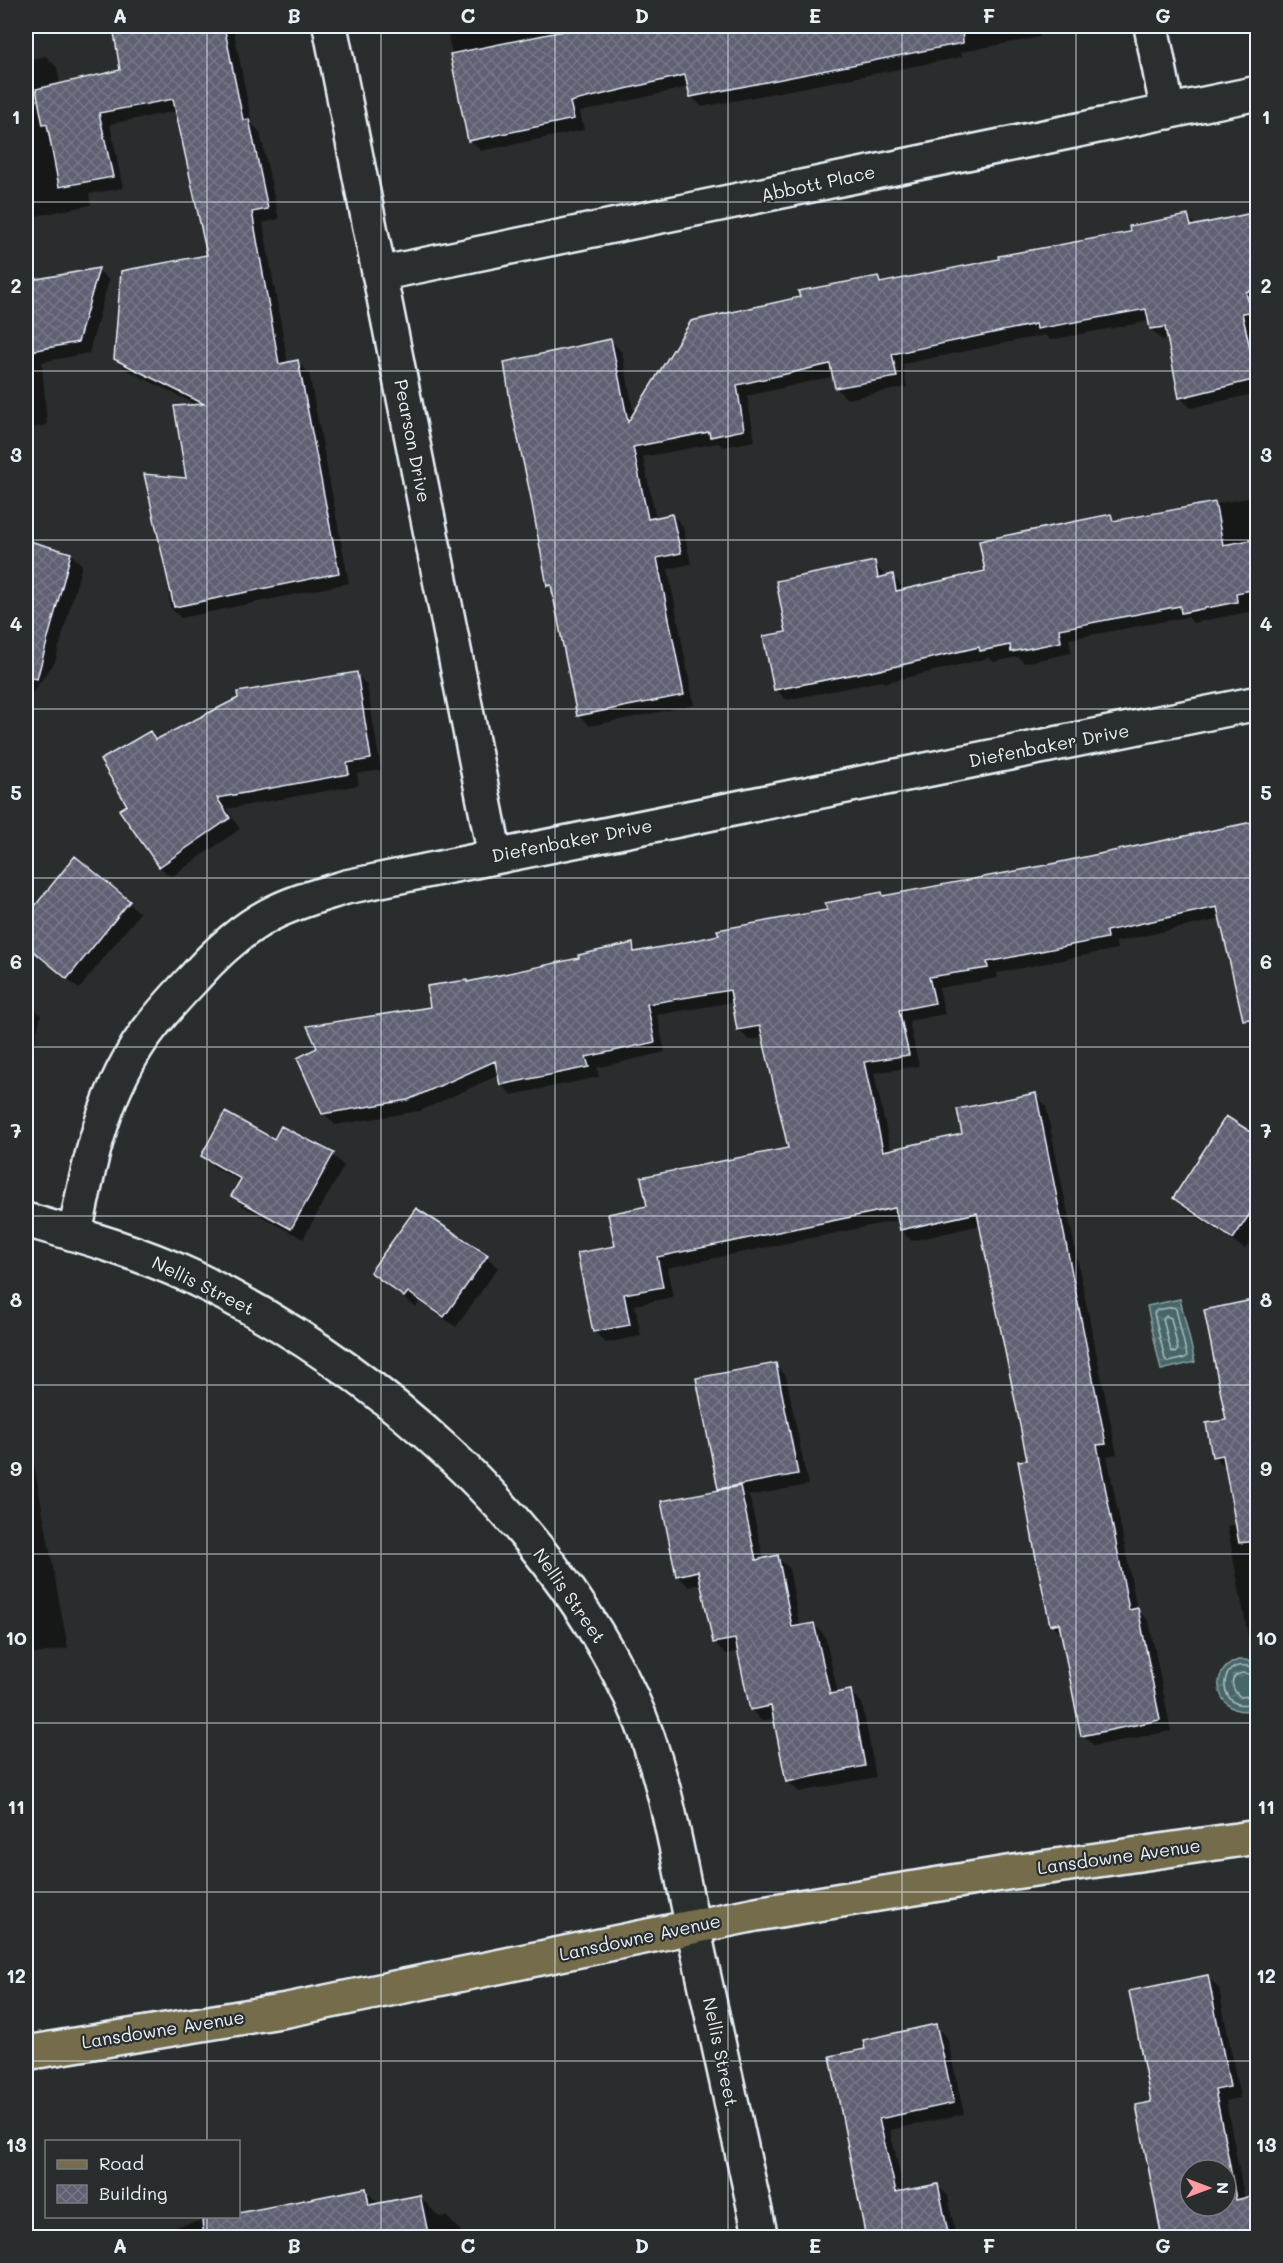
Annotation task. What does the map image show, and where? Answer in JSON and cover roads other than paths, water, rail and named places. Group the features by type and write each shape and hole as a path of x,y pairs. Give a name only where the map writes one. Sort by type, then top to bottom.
{"main road":[{"name":"Lansdowne Avenue","path":"26,2053 287,2010 693,1929 756,1914 1007,1873 1257,1837"}],"street":[{"name":"Pearson Drive","path":"330,26 495,856"},
{"path":"1151,26 1168,112"},
{"name":"Abbott Place","path":"379,274 1257,93"},
{"name":"Diefenbaker Drive","path":"75,1234 94,1144 113,1094 133,1053 173,1000 218,954 269,915 346,887 1257,703"},
{"name":"Nellis Street","path":"26,1220 134,1254 189,1276 297,1335 396,1407 506,1510 550,1566 594,1627 632,1698 652,1753 669,1808 693,1929 761,2238"}],"water":[{"path":"1180,1299 1195,1362 1161,1370 1147,1306"},
{"path":"1238,1660 1257,1664 1257,1707 1245,1711 1227,1704 1221,1696 1219,1686 1220,1676 1227,1667"}]}
